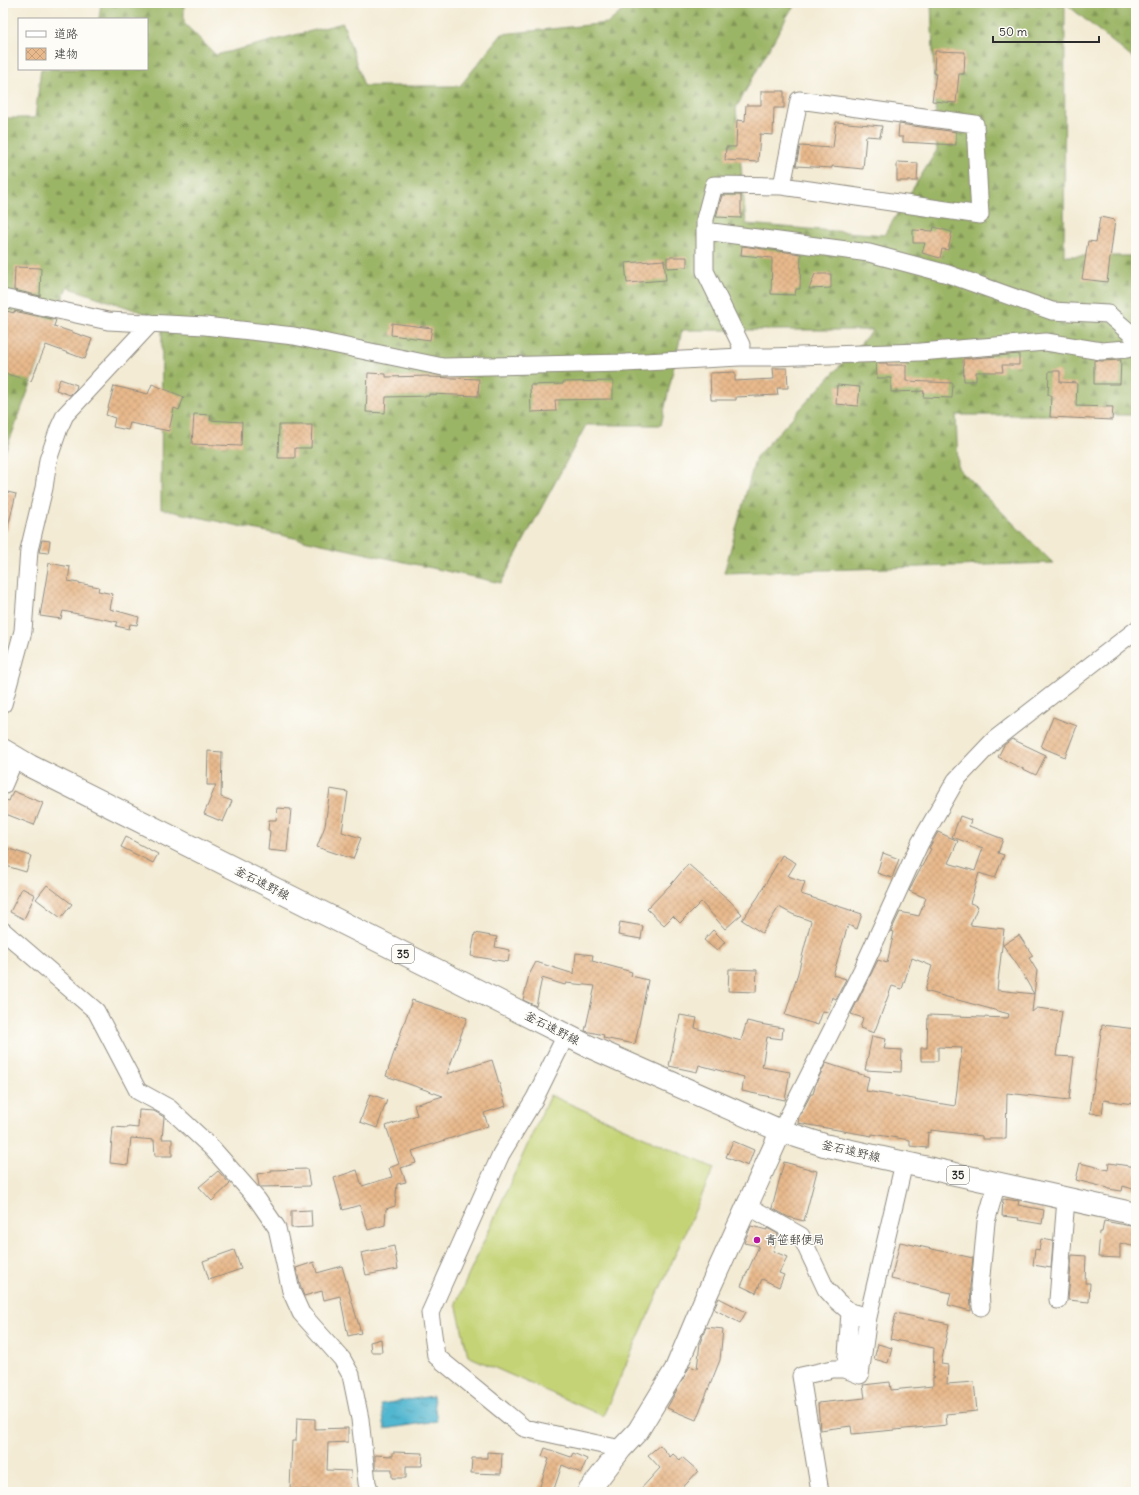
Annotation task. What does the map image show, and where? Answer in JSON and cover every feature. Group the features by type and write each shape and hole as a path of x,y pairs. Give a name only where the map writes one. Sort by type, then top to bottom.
{"main road":[{"name":"釜石遠野線","path":"9,754 588,1046 781,1131 824,1145 1136,1214"}],"street":[{"path":"740,357 741,345 705,271 705,219 714,185 782,186 980,215 975,124 799,100 782,186"},
{"path":"705,231 869,253 948,274 1052,311 1108,314 1136,338"},
{"path":"3,298 108,321 205,326 294,336 444,367 625,363 740,357 920,352 1046,342 1102,352 1127,349 1136,346"},
{"path":"3,704 22,631 29,550 44,488 48,460 59,428 65,415 151,323"},
{"path":"588,1492 621,1449 638,1431 675,1370 704,1301 781,1131 862,970 920,843 956,780 994,740 1136,630"},
{"path":"3,786 9,754"},
{"path":"3,931 96,1011 138,1091 169,1108 212,1148 257,1199 277,1228 291,1291 301,1313 342,1359 352,1375 360,1419 367,1483 370,1492"},
{"path":"566,1035 535,1098 501,1154 430,1313 436,1356 524,1428 621,1449"},
{"path":"820,1492 801,1376 833,1369 845,1369 860,1374 868,1317 904,1163"},
{"path":"981,1307 980,1287 986,1222 996,1183"},
{"path":"1058,1300 1066,1199"},
{"path":"748,1206 801,1236 826,1289 850,1312 868,1317"},
{"path":"845,1369 850,1312"}],"green space":[{"path":"101,3 184,3 184,23 216,55 343,23 364,86 460,86 502,34 608,23 632,3 797,3 789,13 736,108 746,224 884,235 937,150 931,3 1065,3 1064,256 1136,256 1136,415 956,415 958,468 1053,563 724,573 756,457 873,330 682,330 661,425 586,425 501,583 161,509 162,319 67,287 3,458 3,118 35,118 41,70 148,70 148,18 99,18"},
{"path":"1065,3 1136,3 1136,61"},
{"path":"550,1095 714,1168 603,1416 468,1356 456,1303"}],"water":[{"path":"433,1396 437,1421 385,1429 381,1404"}],"building":[{"path":"935,51 965,52 964,74 959,74 956,103 932,101 936,73 934,73"},
{"path":"761,91 784,91 784,108 774,108 773,135 760,134 758,162 725,160 726,147 736,147 737,120 745,121 746,105 761,105"},
{"path":"836,122 882,126 880,137 866,136 863,169 832,166 832,168 796,166 800,146 833,148"},
{"path":"899,124 956,132 956,145 903,142 903,137 898,137"},
{"path":"897,162 918,163 917,181 897,181"},
{"path":"722,195 741,195 741,218 716,217"},
{"path":"1100,217 1115,220 1107,282 1082,279 1088,241 1096,242"},
{"path":"934,227 952,232 948,250 942,249 940,258 922,253 925,243 913,243 913,230 933,231"},
{"path":"742,246 801,254 800,289 796,289 795,295 771,294 772,258 741,255"},
{"path":"667,257 687,257 687,267 667,268"},
{"path":"664,260 666,280 627,283 625,263"},
{"path":"15,267 41,268 40,296 14,290"},
{"path":"815,274 831,274 831,288 809,289"},
{"path":"3,310 56,320 54,326 92,339 85,359 46,345 31,381 3,373"},
{"path":"392,323 432,328 430,340 391,335"},
{"path":"1019,354 1019,365 1002,365 1003,372 976,372 976,381 964,381 963,359"},
{"path":"1094,360 1121,360 1120,384 1094,384"},
{"path":"876,363 887,363 887,365 906,365 906,381 953,383 952,398 923,397 924,391 891,392 891,378 877,378"},
{"path":"773,368 787,368 788,388 777,388 778,395 736,397 736,400 711,400 710,373 735,372 735,381 774,379"},
{"path":"1049,371 1060,371 1060,382 1077,383 1076,406 1113,407 1112,420 1050,417 1051,395 1048,395"},
{"path":"368,373 386,374 386,377 429,376 479,379 478,396 429,394 429,396 386,397 385,413 366,412"},
{"path":"60,379 77,385 76,389 70,395 56,390"},
{"path":"613,381 613,399 555,400 556,411 531,412 530,385 563,384 563,382"},
{"path":"152,384 184,397 179,410 174,408 169,431 130,423 128,430 113,427 115,418 106,415 114,386 148,394"},
{"path":"837,385 860,387 858,406 836,404"},
{"path":"194,414 211,415 210,420 242,422 241,446 192,444"},
{"path":"279,425 312,425 311,448 295,448 295,458 278,458"},
{"path":"3,491 16,494 7,531 3,530"},
{"path":"42,540 50,541 48,553 39,552"},
{"path":"49,563 70,567 68,581 99,587 98,591 113,594 110,609 139,617 137,625 130,624 129,629 116,626 118,622 63,611 61,619 40,616"},
{"path":"1053,717 1077,726 1065,757 1041,747"},
{"path":"1012,739 1046,755 1036,775 998,757 1004,745"},
{"path":"208,751 222,752 221,797 232,801 223,822 204,814 216,785 207,785"},
{"path":"330,789 348,792 342,832 361,838 353,859 317,847 325,826"},
{"path":"13,791 43,803 34,825 3,813 3,799 9,801"},
{"path":"277,808 291,809 287,852 268,850 270,831 268,830 269,820 276,820"},
{"path":"960,816 971,820 969,826 1003,839 998,853 1004,855 995,878 979,873 970,903 978,906 970,925 1004,929 997,990 1034,994 1032,1012 1037,1008 1062,1011 1056,1056 1074,1057 1069,1100 1007,1093 1006,1139 982,1139 982,1136 931,1130 931,1133 928,1132 927,1148 910,1146 910,1140 872,1134 872,1136 798,1123 799,1117 811,1094 813,1094 816,1083 826,1063 869,1077 866,1091 955,1106 962,1048 938,1047 938,1061 921,1061 921,1048 927,1048 928,1015 1008,1018 1009,1014 925,991 932,966 912,958 902,989 892,986 874,1033 860,1028 863,1018 851,1014 878,960 887,963 894,932 891,931 900,912 919,916 926,898 909,891 931,849 929,848 938,832 958,841 948,863 975,871 983,848 952,837"},
{"path":"126,837 158,854 153,863 121,847"},
{"path":"6,848 31,856 26,872 3,865 3,856"},
{"path":"883,853 899,859 892,878 877,873"},
{"path":"782,855 796,863 788,876 805,882 801,894 862,914 857,929 848,925 833,975 846,979 836,999 832,997 828,1012 823,1011 818,1025 785,1015 797,977 811,921 792,914 779,907 762,933 742,920 758,897"},
{"path":"688,864 730,901 742,914 725,929 701,902 680,923 673,916 664,925 647,909"},
{"path":"47,885 72,904 61,918 36,899"},
{"path":"22,888 35,895 24,919 10,912"},
{"path":"620,922 643,926 641,939 618,935"},
{"path":"713,930 725,942 717,951 704,940"},
{"path":"475,933 497,937 495,947 510,950 508,962 471,956"},
{"path":"1019,935 1033,956 1029,958 1037,971 1034,994 1018,966 1003,945"},
{"path":"576,953 593,955 592,961 632,972 631,976 648,980 635,1044 603,1038 604,1035 585,1031 595,986 566,983 565,985 542,978 536,1006 523,1000 529,975 536,962 574,974"},
{"path":"729,969 757,970 756,992 728,991"},
{"path":"412,1000 467,1018 447,1074 492,1060 506,1106 484,1113 488,1126 412,1151 416,1163 401,1168 406,1182 397,1184 395,1206 386,1209 385,1225 368,1230 360,1205 343,1210 334,1178 357,1170 362,1186 392,1177 389,1168 399,1164 386,1126 417,1115 414,1105 443,1096 386,1076"},
{"path":"680,1015 697,1018 695,1028 741,1041 747,1021 783,1028 782,1039 767,1037 762,1067 790,1072 785,1100 742,1091 744,1077 699,1065 697,1072 669,1066"},
{"path":"1102,1025 1136,1029 1136,1081 1133,1104 1104,1100 1102,1114 1090,1113"},
{"path":"872,1036 886,1039 884,1049 902,1050 901,1072 865,1070"},
{"path":"370,1094 387,1100 377,1128 360,1122"},
{"path":"139,1110 154,1111 164,1117 162,1139 172,1139 172,1156 155,1156 154,1140 131,1138 128,1165 110,1163 113,1127 138,1128"},
{"path":"733,1141 754,1150 748,1166 726,1157"},
{"path":"784,1162 817,1171 804,1221 788,1217 772,1208"},
{"path":"1080,1163 1108,1170 1109,1163 1136,1167 1136,1190 1123,1186 1122,1191 1108,1189 1076,1180"},
{"path":"307,1169 310,1186 259,1186 257,1174 271,1172 271,1170"},
{"path":"218,1171 230,1184 212,1201 199,1187"},
{"path":"1003,1199 1019,1201 1018,1205 1044,1210 1042,1224 1018,1220 1019,1218 1002,1216"},
{"path":"311,1210 312,1227 291,1228 291,1211"},
{"path":"1104,1221 1136,1227 1136,1247 1120,1243 1120,1258 1098,1257 1100,1232 1102,1232"},
{"path":"751,1226 767,1230 767,1228 778,1234 773,1251 787,1257 779,1273 784,1275 779,1287 762,1279 756,1293 741,1286 759,1246 744,1243"},
{"path":"1041,1239 1053,1241 1051,1268 1033,1265 1035,1249 1039,1250"},
{"path":"900,1242 973,1258 970,1286 971,1311 948,1305 951,1293 891,1279"},
{"path":"394,1246 398,1269 366,1275 361,1253"},
{"path":"234,1250 241,1269 209,1280 203,1261"},
{"path":"1072,1255 1086,1256 1085,1283 1090,1283 1089,1302 1068,1300"},
{"path":"314,1262 317,1273 342,1266 361,1333 348,1336 340,1296 324,1300 322,1291 304,1296 296,1268"},
{"path":"719,1298 746,1312 740,1323 714,1309"},
{"path":"896,1313 949,1324 941,1364 948,1365 947,1384 974,1382 977,1411 946,1414 947,1425 852,1434 851,1426 820,1430 818,1403 865,1398 863,1385 890,1382 891,1390 933,1386 933,1377 935,1377 933,1376 934,1348 890,1339"},
{"path":"706,1327 723,1329 720,1360 696,1420 667,1408 690,1366 697,1369 700,1343"},
{"path":"381,1339 382,1352 371,1352 370,1342"},
{"path":"878,1344 892,1348 888,1363 874,1359"},
{"path":"297,1418 315,1419 315,1429 348,1428 348,1442 328,1443 327,1470 351,1471 350,1492 290,1489 292,1441 296,1441"},
{"path":"660,1445 670,1457 673,1454 680,1460 682,1457 698,1471 679,1492 638,1492 660,1468 648,1455"},
{"path":"545,1448 571,1457 573,1453 587,1459 581,1473 562,1465 553,1492 538,1492 549,1459 542,1456"},
{"path":"393,1452 423,1453 422,1466 406,1466 406,1478 392,1478 392,1469 375,1469 375,1455 393,1456"},
{"path":"487,1452 502,1453 501,1474 471,1473 472,1458 487,1458"}],"place":[{"name":"青笹郵便局","path":"757,1240"}]}
